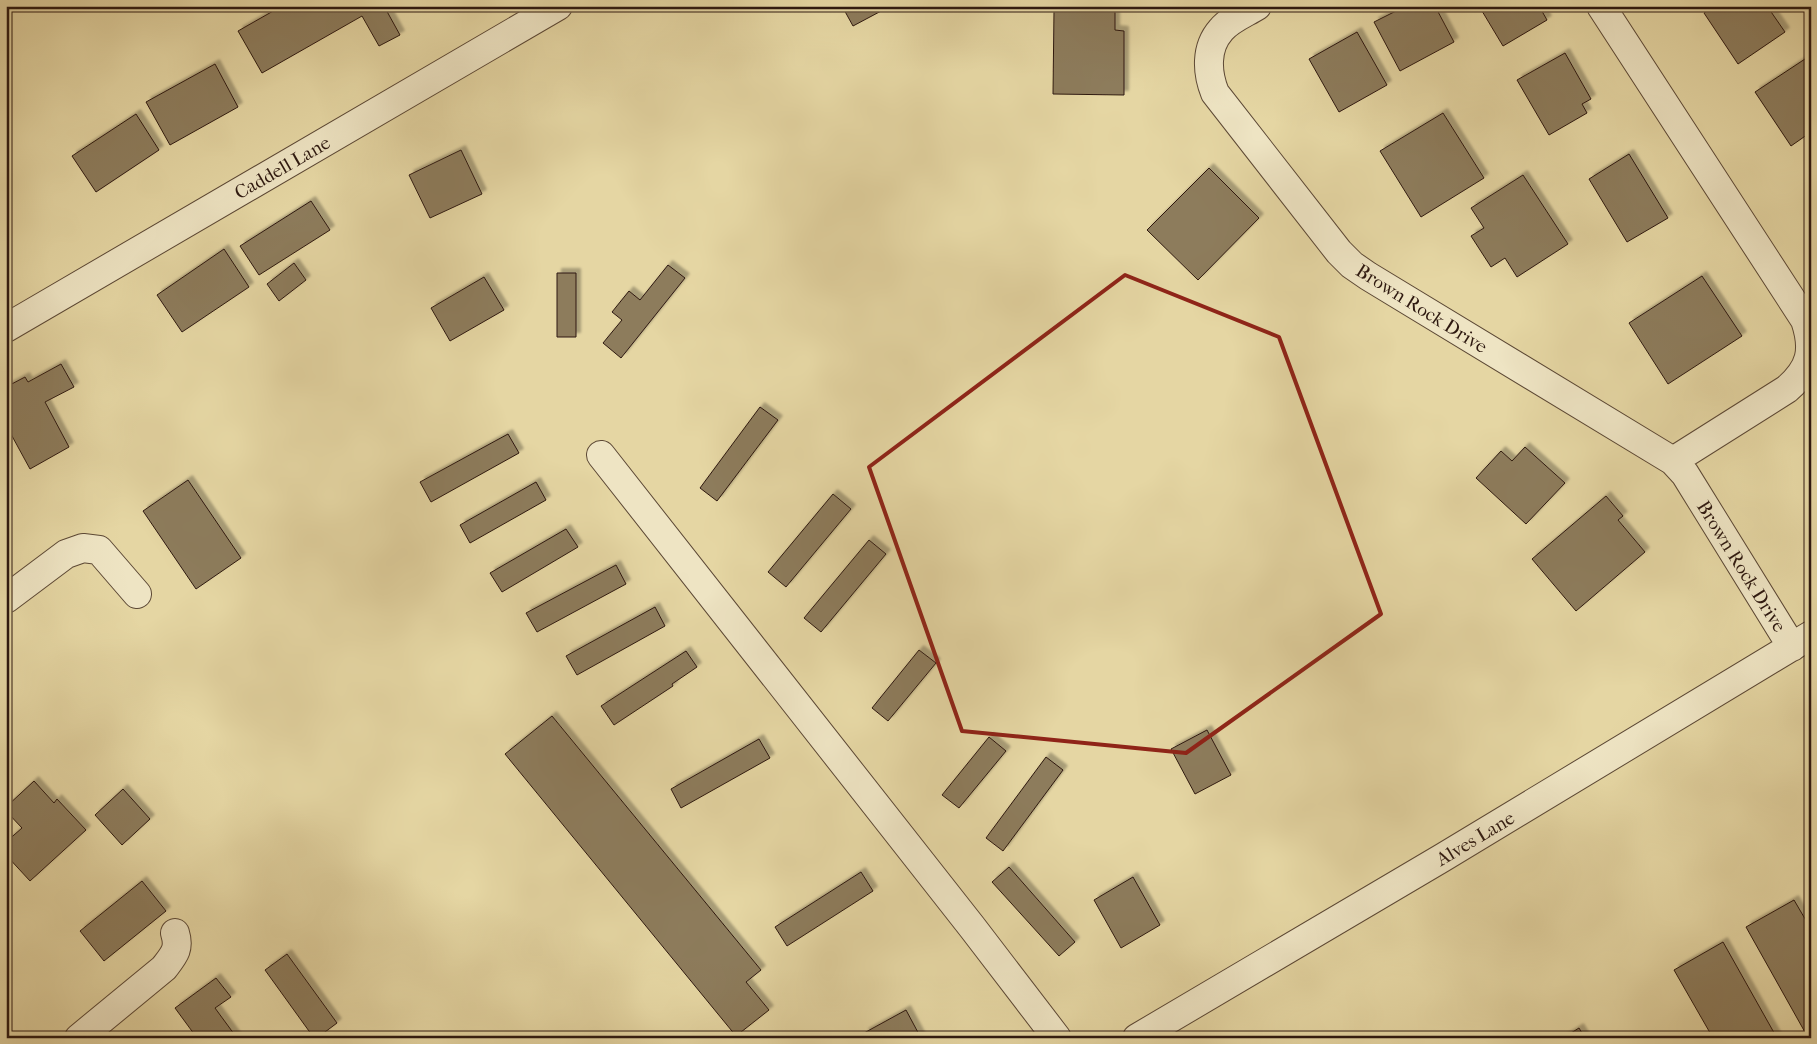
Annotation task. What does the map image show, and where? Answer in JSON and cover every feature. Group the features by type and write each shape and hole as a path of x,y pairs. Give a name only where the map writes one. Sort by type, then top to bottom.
{"street":[{"name":"Caddell Lane","path":"6,328 558,6"},
{"name":"Brown Rock Drive","path":"1258,6 1226,26 1214,40 1208,68 1210,81 1215,94 1339,252 1352,265 1368,276 1673,461 1685,474 1801,641"},
{"path":"1601,6 1805,320 1809,332 1810,355 1800,378 1787,389 1673,461"},
{"path":"601,455 966,919 1057,1038"},
{"path":"6,599 66,554 83,548 99,550 137,594"},
{"name":"Alves Lane","path":"1137,1038 1801,641"},
{"path":"79,1038 164,968 175,954 178,942 175,932"}],"highlighted area":[{"path":"1125,275 1279,337 1381,614 1186,753 962,731 869,467"}],"building":[{"path":"282,6 384,6 400,35 379,46 362,16 262,73 238,31"},
{"path":"842,6 881,6 883,10 853,26"},
{"path":"1398,6 1435,6 1454,42 1400,71 1374,22 1400,9"},
{"path":"1479,6 1539,6 1547,20 1503,46"},
{"path":"1714,6 1767,6 1785,32 1738,64 1704,13"},
{"path":"1054,10 1115,10 1115,30 1124,31 1124,95 1053,94"},
{"path":"1357,32 1387,85 1339,112 1309,59"},
{"path":"1565,53 1591,99 1582,104 1587,113 1549,135 1517,80"},
{"path":"1805,59 1811,68 1811,132 1791,146 1755,92"},
{"path":"215,64 238,107 170,145 146,102"},
{"path":"1443,113 1484,178 1421,217 1380,151"},
{"path":"136,114 159,150 96,192 72,156"},
{"path":"461,150 482,194 430,218 409,175"},
{"path":"1629,154 1668,218 1627,242 1589,179"},
{"path":"1209,168 1259,218 1198,280 1147,230"},
{"path":"1523,175 1568,244 1517,277 1505,258 1491,267 1471,236 1484,228 1471,208"},
{"path":"311,201 330,230 259,275 240,246"},
{"path":"224,249 249,287 182,332 157,295"},
{"path":"294,263 306,280 279,301 267,284"},
{"path":"668,265 685,278 621,358 603,343 622,320 612,312 629,291 640,300"},
{"path":"557,273 576,273 576,337 557,337"},
{"path":"1702,276 1742,336 1668,384 1629,323"},
{"path":"484,277 504,310 450,341 431,308"},
{"path":"61,364 74,387 45,402 69,447 30,469 6,425 6,387 25,377 28,382"},
{"path":"760,407 778,420 717,501 700,488"},
{"path":"508,434 519,453 431,502 420,482"},
{"path":"1525,447 1565,483 1526,524 1476,478 1501,451 1512,461"},
{"path":"188,480 241,558 196,589 143,511"},
{"path":"536,482 546,500 470,543 460,525"},
{"path":"833,494 851,509 786,587 768,572"},
{"path":"1606,496 1623,516 1618,520 1645,552 1576,611 1532,559"},
{"path":"566,529 578,547 502,592 490,573"},
{"path":"869,540 886,554 821,632 804,618"},
{"path":"616,565 626,584 537,632 526,613"},
{"path":"655,607 665,626 577,675 566,656"},
{"path":"919,650 936,663 888,721 872,708"},
{"path":"686,651 697,667 672,684 673,686 614,725 601,706"},
{"path":"552,716 761,970 746,982 769,1010 736,1036 505,754"},
{"path":"1207,730 1231,775 1195,794 1171,749"},
{"path":"989,737 1006,751 959,808 942,795"},
{"path":"759,739 770,758 681,808 671,789"},
{"path":"1046,757 1063,770 1003,851 986,838"},
{"path":"34,781 54,803 57,799 86,830 30,881 6,855 6,842 22,828 6,811 6,807"},
{"path":"123,789 150,819 122,845 95,815"},
{"path":"1009,867 1075,942 1059,956 992,882"},
{"path":"861,872 873,891 787,946 775,927"},
{"path":"1133,877 1160,925 1121,948 1094,900"},
{"path":"142,881 166,911 104,961 80,931"},
{"path":"1794,900 1811,929 1811,1032 1806,1034 1746,927"},
{"path":"1723,942 1777,1038 1713,1038 1674,970"},
{"path":"287,954 337,1023 317,1038 314,1038 265,970"},
{"path":"216,978 231,997 215,1008 237,1038 197,1038 175,1008"},
{"path":"906,1010 921,1038 867,1038 864,1033"},
{"path":"1579,1028 1585,1038 1563,1038"}]}
